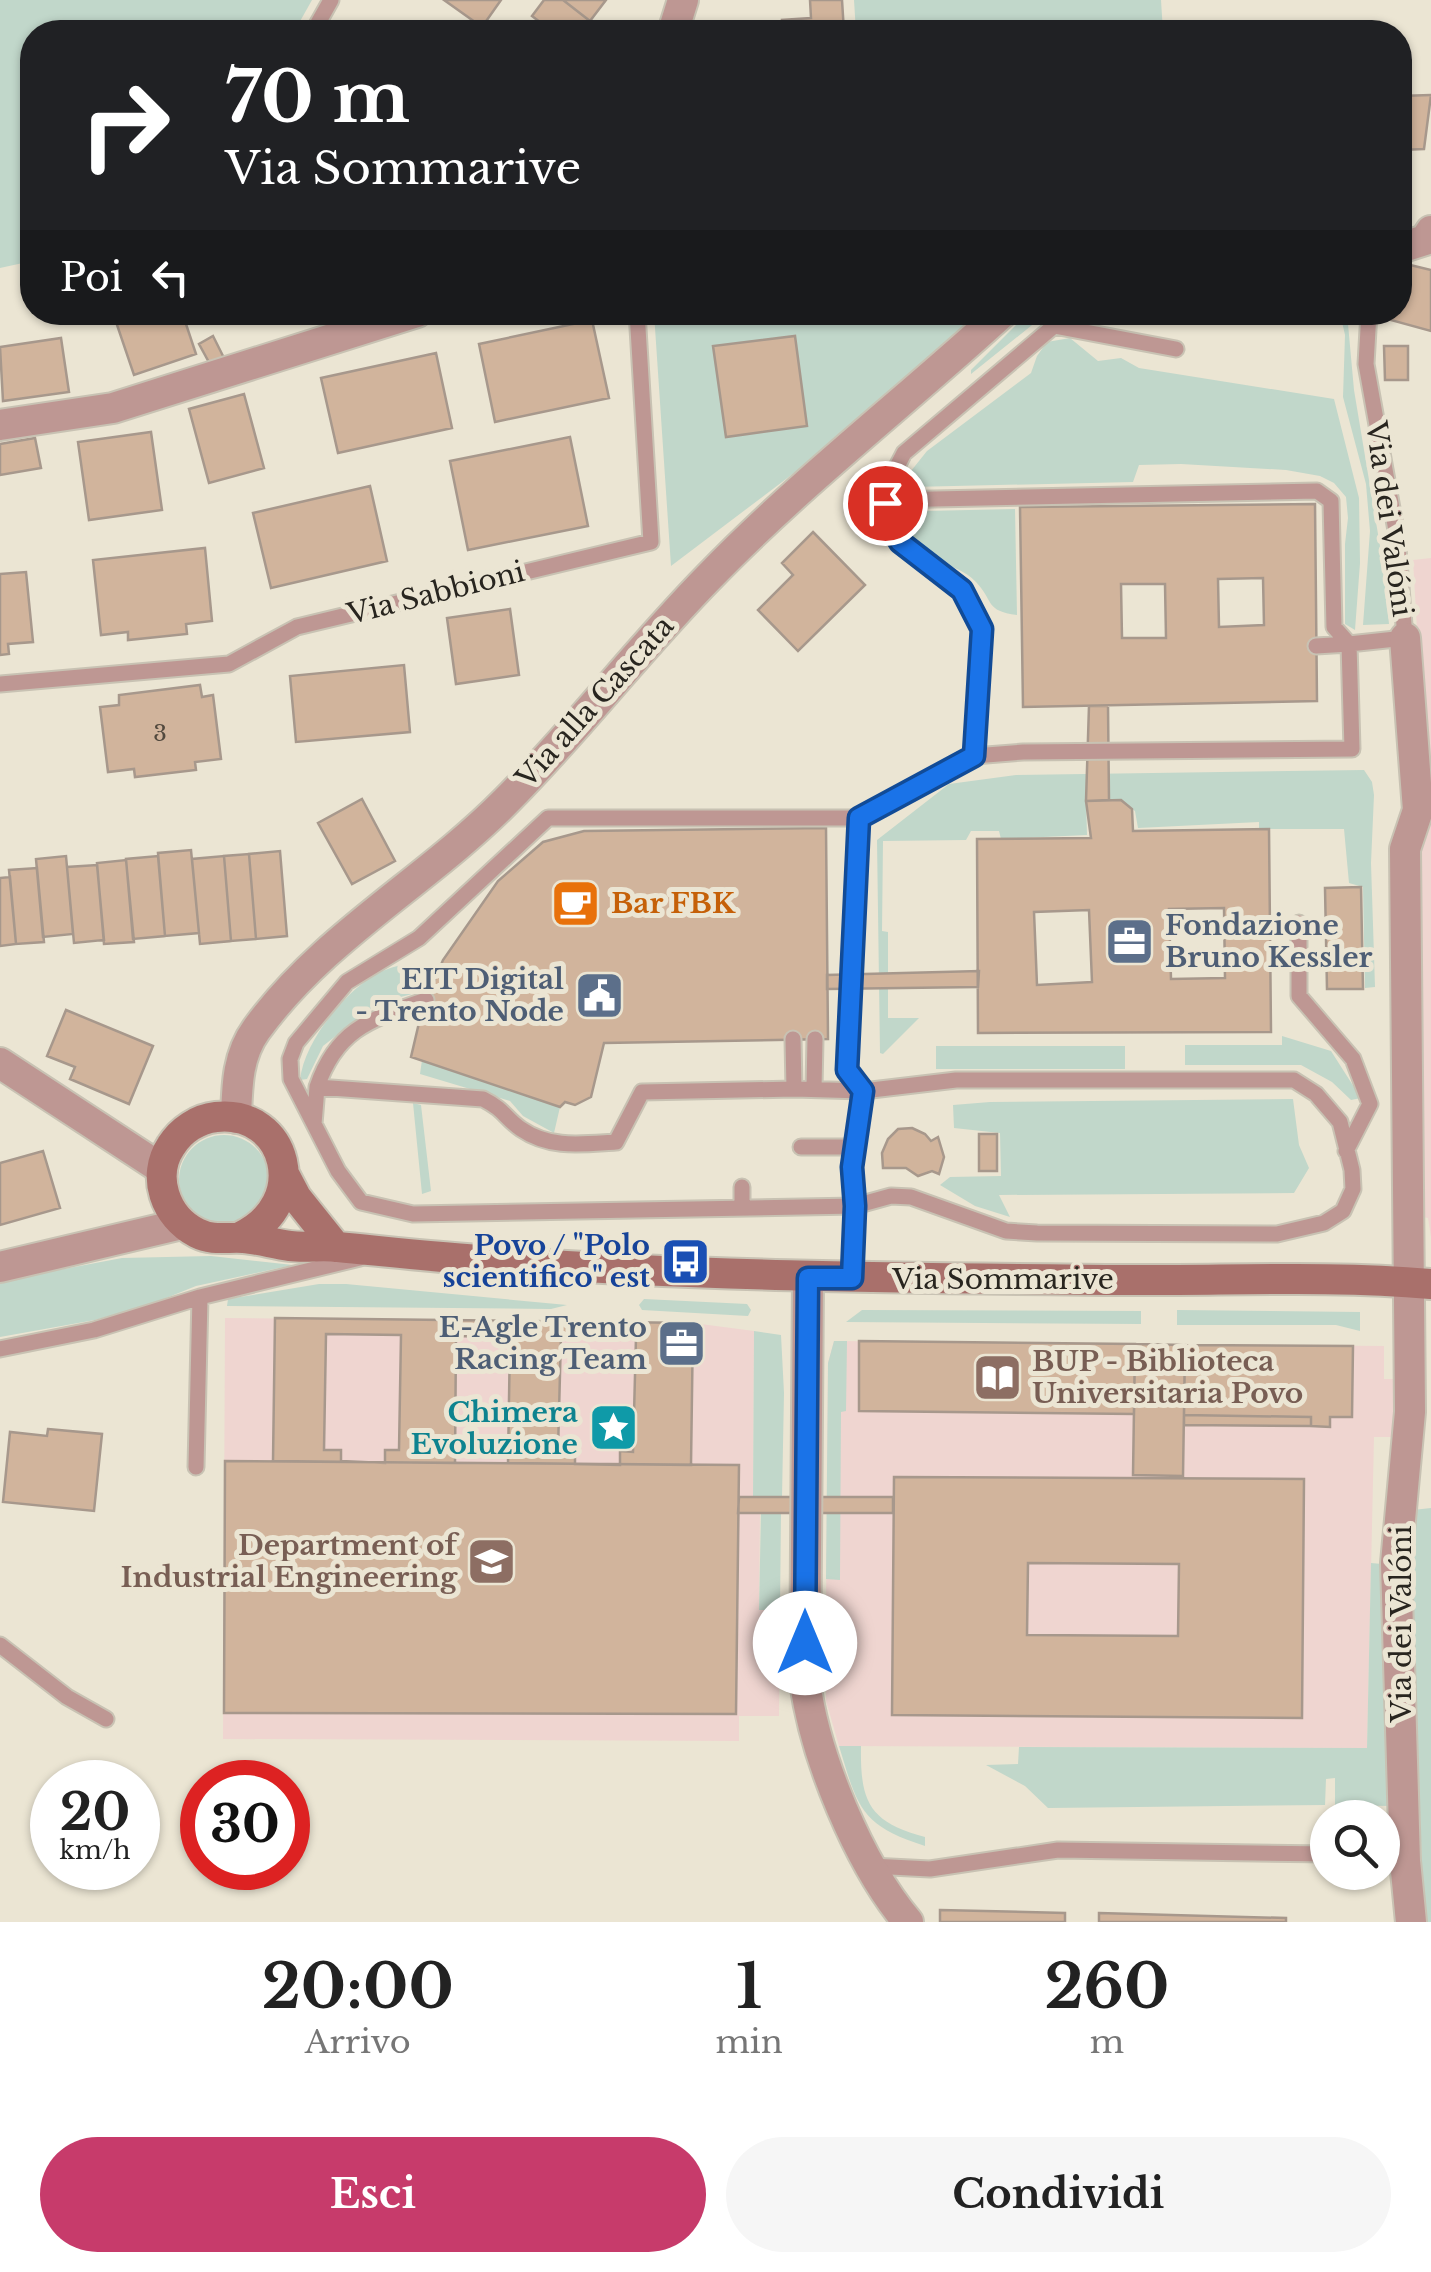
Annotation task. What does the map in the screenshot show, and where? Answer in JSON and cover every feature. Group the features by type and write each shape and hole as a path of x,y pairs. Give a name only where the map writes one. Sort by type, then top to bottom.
{"street":[{"path":"0,425 113,408 376,325"},
{"name":"Via alla Cascata","path":"236,1118 238,1070 252,1035 286,990 331,947 506,801 712,573 989,325"},
{"name":"Via dei Valóni","path":"1405,638 1421,824 1404,849 1420,1283 1396,1563 1399,1862 1411,1922"},
{"path":"0,1064 162,1169"},
{"path":"285,1176 282,1196 258,1229 220,1240 200,1235 182,1224 162,1190 162,1169 168,1150 180,1134 197,1122 216,1117 236,1118 255,1125 270,1138 296,1197 336,1247"},
{"path":"0,1267 182,1224"},
{"name":"Via Sommarive","path":"240,1237 381,1253 808,1278 1420,1283"},
{"path":"808,1278 808,1706 832,1784 871,1866 908,1922"}],"lane":[{"name":"Via Sabbioni","path":"0,684 229,664 297,627 651,542 638,325"},
{"name":"Via dei Valóni","path":"1368,325 1366,364 1397,536 1405,638"},
{"path":"974,756 982,629 962,590 900,542 890,525 888,482 904,453 1054,326 1176,349"},
{"path":"317,1087 483,1099 502,1108 519,1128 554,1145 616,1142 642,1092 814,1088 863,1091 956,1080 1294,1080 1316,1094 1340,1122 1353,1189 1344,1211 1324,1223 1277,1234 1006,1232 911,1197 891,1196 855,1206 413,1214 362,1202 338,1171 291,1079 290,1059 296,1044 348,982 419,938 548,818 859,818 974,756 1024,752 1352,749 1349,644 1334,627 1331,501 1318,490 886,500"},
{"path":"1316,646 1405,638"},
{"path":"852,1278 855,1147 863,1091 847,1070 859,818"},
{"path":"1299,923 1299,996 1353,1059 1370,1104 1346,1151"},
{"path":"314,1124 317,1087 339,1043 366,1022 426,1000"},
{"path":"814,1088 815,1039"},
{"path":"793,1040 794,1089"},
{"path":"802,1147 855,1147"},
{"path":"742,1187 742,1208"},
{"path":"0,1348 94,1330 200,1297 381,1253"},
{"path":"196,1467 200,1297"},
{"path":"0,1645 67,1697 106,1719"},
{"path":"871,1866 930,1869 1058,1850 1310,1854"}],"shaded area":[{"path":"1431,558 1431,1237 1428,1218 1423,1217 1419,859 1428,821 1413,560"},
{"name":"Department of Industrial Engineering","path":"225,1318 693,1323 754,1331 753,1497 760,1512 759,1610 780,1610 779,1716 739,1716 739,1741 223,1739"},
{"path":"834,1341 1384,1346 1384,1379 1394,1379 1394,1437 1374,1437 1367,1748 839,1746 826,1701 826,1646 840,1645 840,1617 826,1616 828,1363"}],"green space":[{"path":"0,0 312,0 301,20 20,20 20,264 0,268"},
{"path":"854,0 1161,0 1162,20 855,20"},
{"path":"655,325 969,325 827,448 671,566"},
{"path":"1016,325 1032,325 971,374"},
{"path":"1343,325 1348,325 1389,624 1363,625 1370,531 1366,484 1343,397"},
{"path":"1070,338 1098,361 1121,358 1139,368 1334,399 1359,498 1355,630 1345,624 1346,497 1334,483 1320,476 1286,470 1139,465 1133,482 911,487 907,476 927,451 1031,373 1047,342"},
{"path":"1015,509 1017,615 995,608 967,575 914,547 905,525 912,516 924,511"},
{"path":"1364,770 1374,795 1371,863 1375,987 1365,988 1363,887 1349,883 1344,829 1259,829 1259,822 1138,828 1135,811 1123,802 1086,801 1087,835 1001,839 999,831 971,831 966,840 883,841 882,931 888,932 888,1018 919,1018 880,1053 877,840 949,784 1016,775"},
{"path":"400,965 438,971 431,989 378,1003 323,1046 307,1079 300,1080 308,1051 336,1009 371,977"},
{"path":"1282,1036 1331,1051 1361,1098 1351,1100 1332,1082 1301,1065 1185,1065 1185,1045 1282,1045"},
{"path":"936,1046 1125,1046 1125,1069 936,1069"},
{"path":"422,1060 560,1107 554,1133 523,1116 510,1101 420,1074"},
{"path":"1293,1099 1299,1145 1309,1168 1294,1193 999,1195 1010,1217 975,1206 940,1185 950,1177 1001,1176 1000,1133 954,1128 953,1105"},
{"path":"413,1103 421,1105 431,1191 422,1194"},
{"path":"224,1135 256,1148 269,1180 256,1212 224,1225 192,1212 179,1180 192,1148"},
{"path":"211,1256 293,1265 196,1286 149,1305 95,1320 0,1337 0,1281 122,1258"},
{"path":"319,1284 567,1305 551,1309 227,1306 228,1299"},
{"path":"644,1299 747,1304 751,1310 748,1316 642,1310 639,1305"},
{"path":"862,1310 1141,1311 1141,1324 846,1322"},
{"path":"1177,1310 1360,1312 1360,1331 1336,1325 1177,1325"},
{"path":"754,1331 781,1335 782,1497 753,1498"},
{"path":"834,1341 847,1341 846,1411 841,1412 840,1580 826,1579 828,1363"},
{"path":"1431,1508 1431,1922 1424,1922 1411,1567 1413,1510"},
{"path":"761,1511 781,1512 780,1610 759,1610"},
{"path":"1371,1563 1382,1564 1391,1800 1335,1800 1335,1778 1326,1779 1325,1800 1310,1800 1310,1805 1048,1808 1025,1786 986,1765 1018,1764 1019,1747 1367,1748"},
{"path":"839,1746 861,1746 863,1782 872,1807 891,1824 925,1837 925,1846 887,1830 865,1811 851,1785"}],"building":[{"path":"444,0 501,0 487,20 472,20"},
{"path":"544,0 563,0 589,20 537,20 532,16"},
{"path":"563,0 606,0 589,20"},
{"path":"810,0 842,0 843,20 782,20 811,18"},
{"path":"1431,95 1424,149 1412,150 1412,96"},
{"path":"1412,265 1431,270 1431,331 1409,325"},
{"path":"117,325 186,325 196,354 134,375"},
{"path":"568,325 593,325 609,398 495,422 479,344"},
{"path":"213,336 224,358 211,366 199,344"},
{"path":"795,336 807,426 726,437 713,346"},
{"path":"61,338 69,392 3,401 0,347"},
{"path":"1384,346 1408,346 1408,380 1385,380"},
{"path":"436,353 452,428 338,453 321,378"},
{"path":"244,394 264,468 209,483 189,409"},
{"path":"151,432 162,510 89,520 78,442"},
{"path":"570,437 588,526 468,550 450,461"},
{"path":"35,438 41,468 0,475 0,444"},
{"path":"370,486 387,561 271,588 253,513"},
{"path":"1315,504 1317,701 1023,707 1020,507","holes":["1263,578 1264,625 1219,627 1218,579","1121,584 1165,584 1166,638 1122,638"]},
{"path":"813,532 865,585 798,651 758,610 793,575 782,563"},
{"path":"205,548 212,621 186,624 187,634 128,640 128,632 101,635 93,560"},
{"path":"26,572 33,642 8,644 9,654 0,655 0,574"},
{"path":"510,609 519,675 456,684 447,618"},
{"path":"404,665 410,732 296,742 290,676"},
{"path":"200,685 202,697 213,695 221,759 195,762 196,770 135,777 134,769 108,772 100,707 119,705 119,695"},
{"path":"1089,706 1108,706 1109,800 1086,801"},
{"path":"362,799 395,861 352,884 318,823"},
{"name":"Fondazione Bruno Kessler","path":"1121,800 1132,809 1133,831 1269,829 1271,1032 978,1033 977,839 1091,838 1086,801","holes":["1224,908 1225,978 1171,979 1169,909","1089,910 1092,982 1037,985 1034,912"]},
{"path":"826,828 828,1039 604,1043 591,1097 575,1105 565,1102 560,1107 411,1057 422,1010 443,960 498,881 543,842 584,831"},
{"path":"191,850 199,933 165,936 158,853"},
{"path":"280,851 287,936 256,939 249,854"},
{"path":"249,854 256,939 231,941 224,856"},
{"path":"66,856 73,934 43,937 36,859"},
{"path":"158,856 165,936 133,939 126,859"},
{"path":"224,856 231,941 200,944 192,859"},
{"path":"126,860 134,942 104,944 97,863"},
{"path":"97,865 104,940 74,943 67,867"},
{"path":"37,868 44,942 16,944 9,870"},
{"path":"10,877 16,944 0,946 0,878"},
{"path":"1361,887 1363,989 1327,989 1325,888"},
{"path":"979,971 978,987 827,989 827,975"},
{"path":"66,1010 153,1046 129,1104 70,1079 75,1067 47,1056"},
{"path":"912,1128 931,1141 938,1137 944,1157 939,1174 932,1171 918,1176 906,1168 883,1168 882,1153 888,1139 898,1129"},
{"path":"979,1134 997,1134 997,1171 979,1171"},
{"path":"43,1151 60,1208 0,1225 0,1163"},
{"path":"275,1318 693,1323 691,1465 508,1463 510,1337 456,1336 455,1463 273,1461"},
{"path":"326,1334 401,1335 399,1450 385,1450 385,1463 341,1461 341,1450 324,1450"},
{"path":"561,1335 636,1337 633,1452 620,1451 620,1465 575,1464 575,1451 558,1451"},
{"name":"BUP - Biblioteca Universitaria Povo","path":"859,1341 1135,1344 1134,1414 859,1411"},
{"path":"1135,1344 1185,1345 1183,1476 1133,1475"},
{"path":"1185,1345 1353,1346 1352,1417 1330,1417 1330,1427 1311,1426 1311,1417 1184,1415"},
{"path":"1184,1415 1311,1417 1311,1426 1184,1425"},
{"path":"48,1429 102,1434 94,1511 3,1502 10,1432 47,1436"},
{"path":"225,1461 739,1465 736,1714 224,1713"},
{"path":"894,1477 1304,1479 1302,1718 892,1715","holes":["1028,1563 1179,1564 1178,1636 1027,1635"]},
{"path":"739,1497 893,1497 893,1513 738,1513"},
{"path":"940,1910 1065,1913 1065,1922 940,1922"},
{"path":"1099,1913 1286,1918 1286,1922 1099,1922"}],"place":[{"name":"Bar FBK","path":"576,903"},
{"name":"Fondazione Bruno Kessler","path":"1130,941"},
{"name":"EIT Digital - Trento Node","path":"599,995"},
{"name":"Povo / \"Polo scientifico\" est","path":"685,1261"},
{"name":"E-Agle Trento Racing Team","path":"682,1343"},
{"name":"BUP - Biblioteca Universitaria Povo","path":"997,1377"},
{"name":"Chimera Evoluzione","path":"613,1428"},
{"name":"Department of Industrial Engineering","path":"492,1561"}],"route":[{"path":"805,1643 808,1278 852,1278 854,1262 852,1167 863,1091 847,1070 859,818 974,756 982,629 962,590 900,542 890,525 885,503"}]}
